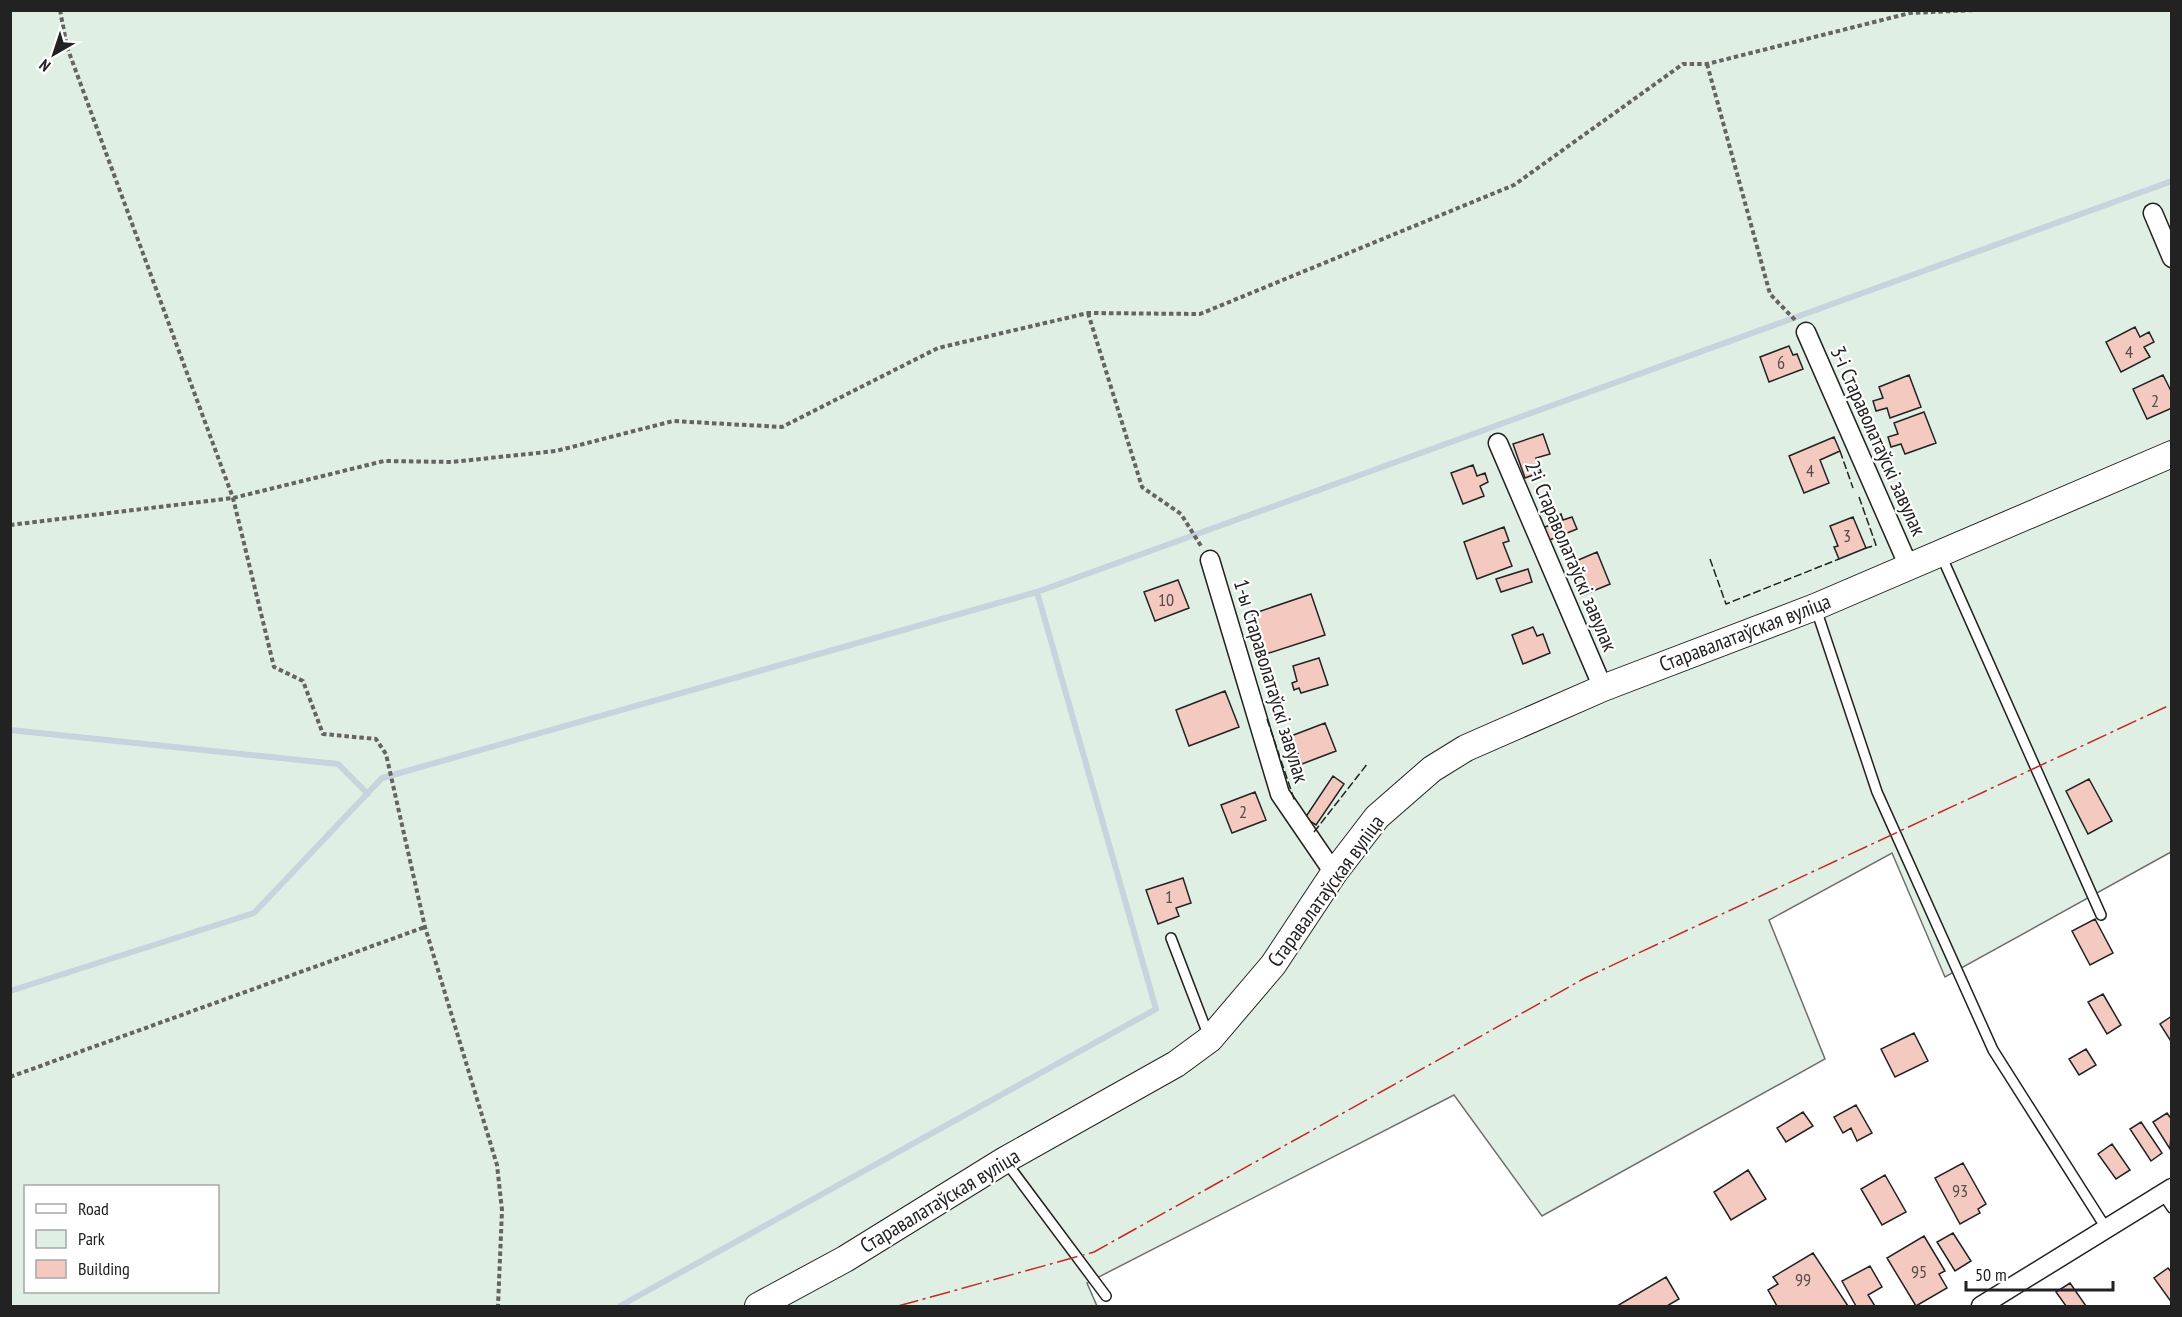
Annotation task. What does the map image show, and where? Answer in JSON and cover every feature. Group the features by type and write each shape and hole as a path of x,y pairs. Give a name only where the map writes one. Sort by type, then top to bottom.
{"street":[{"path":"2154,213 2172,258"},
{"name":"3-і Стараволатаўскі завулак","path":"1806,332 1909,567"},
{"name":"2-і Стараволатаўскі завулак","path":"1498,443 1603,688"},
{"name":"Старавалатаўская вуліца","path":"758,1306 844,1259 1005,1160 1176,1064 1210,1039 1273,965 1334,873 1377,817 1432,769 1466,748 1603,688 1815,607 1941,555 2172,454"},
{"name":"1-ы Стараволатаўскі завулак","path":"1210,560 1280,794 1334,873"},
{"path":"1981,1306 2106,1228 2168,1196"}],"lane":[{"path":"1941,555 2101,915"},
{"path":"1815,607 1877,792 1993,1050 2106,1228"},
{"path":"1171,938 1210,1039"},
{"path":"1005,1160 1106,1296"}],"path":[{"path":"60,10 67,47 233,498 274,667 303,681 323,734 376,738 386,754 426,927 496,1165 502,1210 498,1306"},
{"path":"10,525 233,498 384,461 452,462 556,451 673,421 782,427 938,348 1088,313 1200,314 1514,185 1683,64 1707,64 1910,13 1976,10"},
{"path":"1707,64 1770,294 1806,332"},
{"path":"1088,313 1142,487 1181,514 1210,560"},
{"path":"10,1077 426,927"}],"green space":[{"path":"10,11 2171,11 2171,852 1945,977 1892,853 1769,920 1825,1059 1542,1216 1454,1095 1087,1283 1097,1306 11,1306"}],"building":[{"path":"2135,327 2140,337 2149,332 2154,342 2144,347 2150,357 2121,372 2106,342"},
{"path":"1789,346 1793,355 1797,354 1803,369 1769,382 1760,357"},
{"path":"1909,375 1921,407 1890,418 1887,408 1876,411 1873,401 1883,398 1879,387"},
{"path":"2163,375 2172,393 2172,408 2147,419 2133,389"},
{"path":"1924,412 1936,443 1905,454 1901,444 1891,447 1888,437 1898,434 1894,423"},
{"path":"1543,434 1550,454 1536,458 1541,472 1525,478 1513,444"},
{"path":"1834,437 1840,451 1820,460 1829,483 1804,493 1789,456"},
{"path":"1473,465 1477,476 1485,473 1488,482 1480,486 1484,496 1463,504 1451,473"},
{"path":"1561,514 1563,520 1572,517 1577,529 1547,541 1542,528 1556,523 1553,517"},
{"path":"1853,517 1866,548 1839,559 1834,547 1838,546 1830,526"},
{"path":"1504,527 1509,541 1503,543 1512,566 1477,579 1464,542"},
{"path":"1597,552 1610,584 1581,596 1569,564"},
{"path":"1528,569 1532,582 1501,592 1496,579"},
{"path":"1178,580 1189,608 1155,621 1144,592"},
{"path":"1311,594 1325,635 1266,654 1252,614"},
{"path":"1533,627 1537,636 1543,634 1550,653 1523,664 1512,635"},
{"path":"1319,658 1328,685 1301,693 1299,688 1294,690 1292,683 1297,681 1293,666"},
{"path":"1225,691 1239,727 1189,746 1176,710"},
{"path":"1325,723 1336,751 1302,764 1291,736"},
{"path":"1333,776 1344,784 1316,825 1305,818"},
{"path":"2089,779 2112,821 2088,834 2066,791"},
{"path":"1255,792 1266,820 1232,833 1221,805"},
{"path":"1183,878 1191,903 1176,908 1179,916 1158,924 1146,890"},
{"path":"2095,919 2113,953 2090,965 2072,931"},
{"path":"2103,994 2121,1025 2107,1034 2088,1002"},
{"path":"2172,1016 2172,1043 2160,1024"},
{"path":"1914,1033 1928,1061 1895,1077 1881,1049"},
{"path":"2086,1049 2096,1065 2079,1075 2069,1059"},
{"path":"1856,1105 1872,1133 1857,1141 1851,1128 1843,1133 1834,1117"},
{"path":"1803,1112 1813,1126 1786,1142 1777,1128"},
{"path":"2167,1113 2172,1120 2170,1149 2153,1122"},
{"path":"2141,1122 2162,1153 2151,1161 2130,1129"},
{"path":"2112,1144 2130,1170 2116,1179 2098,1154"},
{"path":"1963,1163 1986,1204 1978,1209 1980,1213 1960,1224 1935,1178"},
{"path":"1748,1170 1766,1199 1731,1220 1714,1192"},
{"path":"1885,1175 1906,1212 1882,1225 1861,1189"},
{"path":"1953,1233 1971,1261 1955,1271 1937,1242"},
{"path":"1924,1236 1945,1271 1939,1274 1947,1288 1916,1306 1887,1258"},
{"path":"1813,1253 1848,1306 1777,1306 1768,1290 1778,1284 1773,1277"},
{"path":"1870,1266 1882,1287 1868,1295 1875,1306 1856,1306 1842,1281"},
{"path":"2168,1268 2172,1273 2172,1303 2154,1278"},
{"path":"1666,1277 1679,1299 1667,1306 1617,1306"},
{"path":"2070,1283 2086,1306 2066,1306 2056,1292"}],"waterway":[{"path":"10,991 254,913 382,778 1037,592 2172,181"},
{"path":"620,1306 1156,1009 1037,592"},
{"path":"10,730 338,764 368,794"}],"fence":[{"path":"1840,451 1853,488"},
{"path":"1859,497 1876,545 1866,548"},
{"path":"1710,559 1726,604 1839,559"},
{"path":"1267,719 1295,802"},
{"path":"1314,832 1368,763"}],"power":[{"path":"898,1306 1094,1252 1585,978 2172,704"}]}
